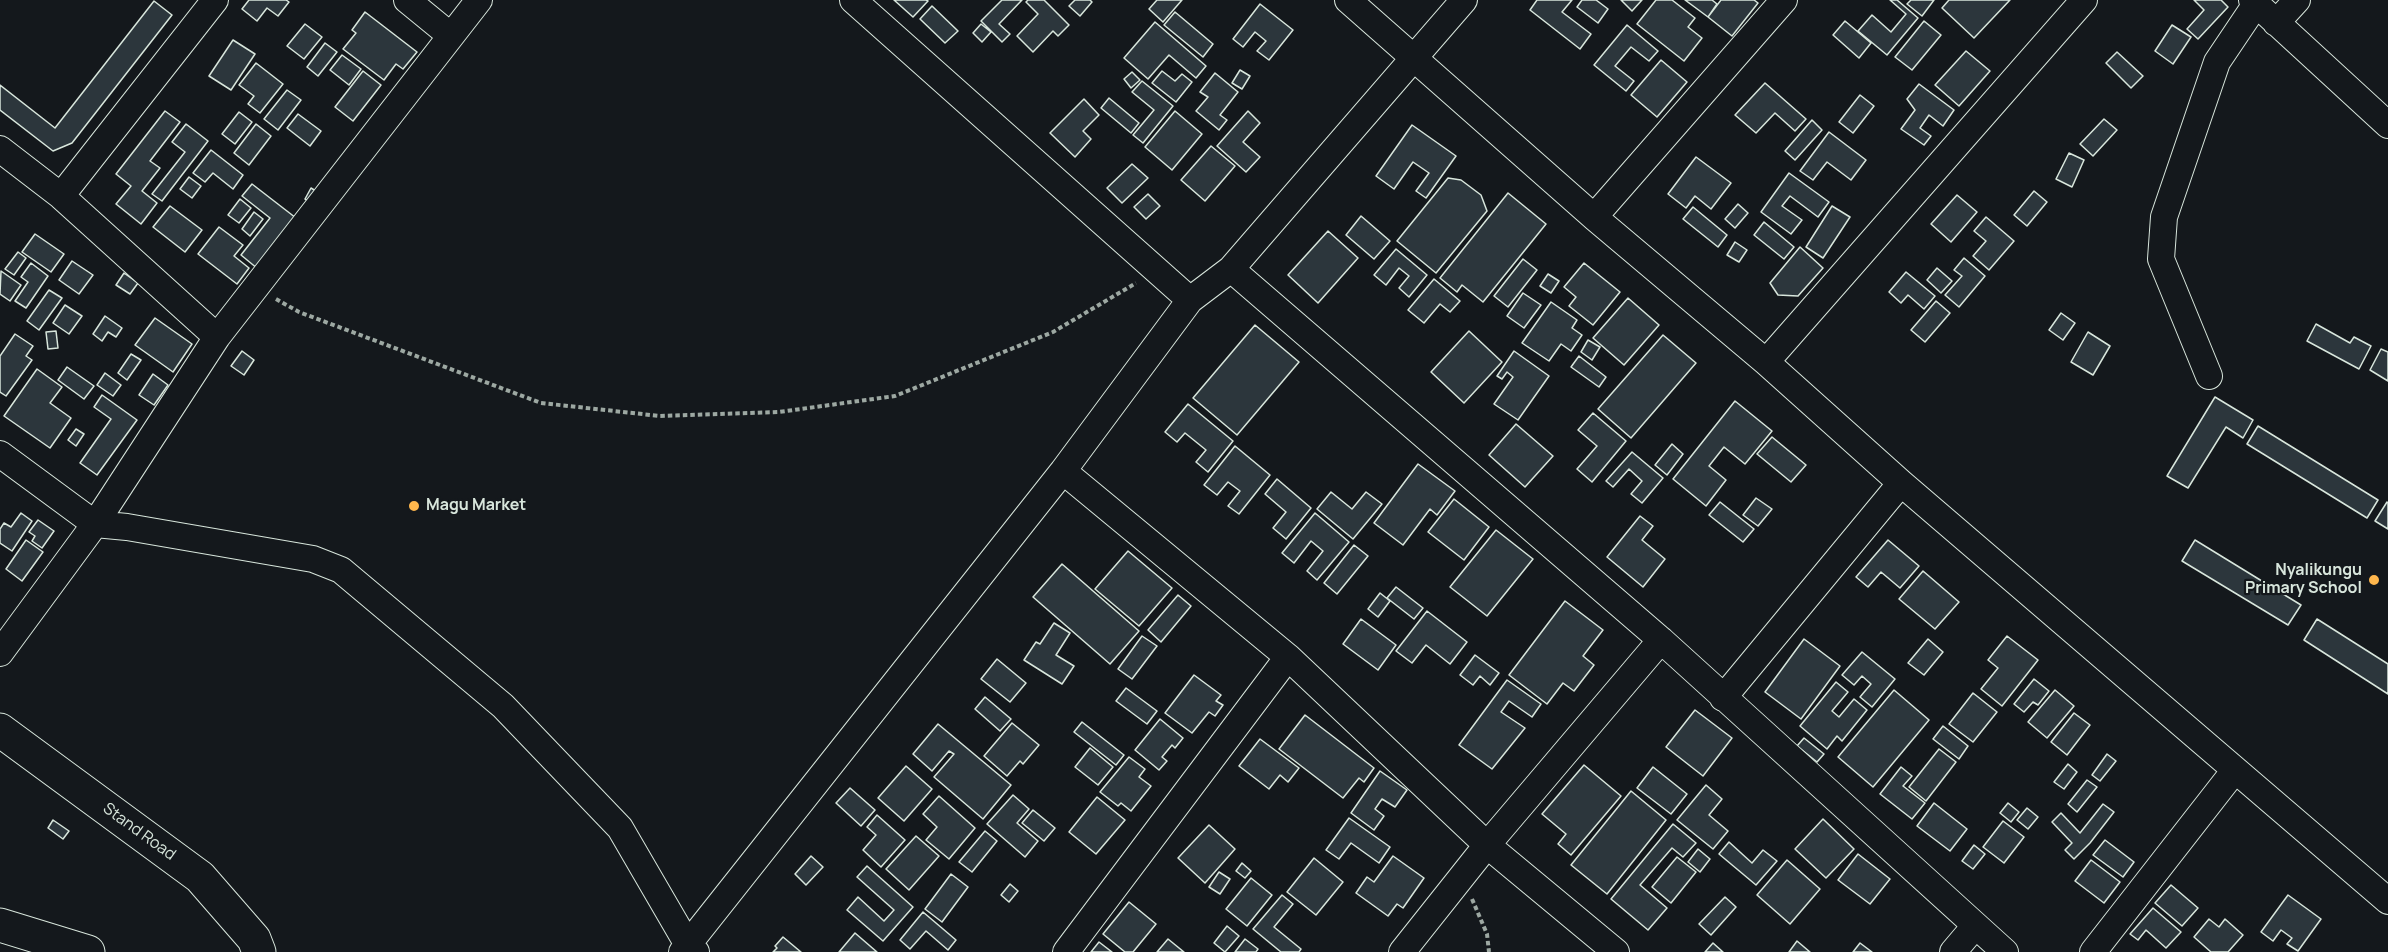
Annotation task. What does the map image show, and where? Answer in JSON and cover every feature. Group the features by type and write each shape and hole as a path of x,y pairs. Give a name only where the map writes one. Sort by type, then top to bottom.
{"main road":[{"name":"Stand Road","path":"0,730 200,877 254,939 259,952"},
{"path":"2,932 88,952"}],"street":[{"path":"61,196 215,0"},
{"path":"407,0 451,36"},
{"path":"0,653 95,524 217,337 479,0"},
{"path":"854,0 1190,300"},
{"path":"1348,0 1594,217 1766,362 1901,483 2388,901"},
{"path":"0,454 95,524 127,527 313,559 341,570 503,706 620,828 689,950 1063,471 1190,300 1231,269 1464,0"},
{"path":"1594,217 1784,0"},
{"path":"1766,362 2084,0"},
{"path":"2276,23 2297,0"},
{"path":"2209,376 2161,259 2164,218 2217,62 2254,2 2388,125"},
{"path":"0,148 61,196 217,337"},
{"path":"1231,269 1661,640 2005,952"},
{"path":"1063,471 1288,657 1487,845 1616,952"},
{"path":"1723,698 1901,483"},
{"path":"1402,952 1487,845 1661,640"},
{"path":"1066,952 1288,657"},
{"path":"2093,952 2235,770"},
{"path":"1953,952 1975,926"}],"path":[{"path":"255,286 298,312 541,403 660,416 779,412 895,396 1053,332 1157,270"},
{"path":"1463,876 1487,934 1489,952"}],"building":[{"path":"249,0 286,0 289,2 278,16 267,8 257,21 242,9"},
{"path":"894,0 926,0 928,1 913,17"},
{"path":"1002,0 1022,0 999,24 1010,34 1002,42 981,21"},
{"path":"1044,0 1069,25 1058,36 1053,31 1033,52 1017,36 1038,14 1026,2"},
{"path":"1075,0 1092,2 1080,16 1069,6"},
{"path":"1157,0 1182,0 1163,22 1149,9"},
{"path":"1537,0 1572,0 1562,12 1591,34 1580,49 1530,10"},
{"path":"1582,0 1596,0 1608,9 1598,23 1577,7"},
{"path":"1621,0 1642,0 1632,11"},
{"path":"1656,0 1672,0 1695,18 1688,27 1702,38 1684,61 1637,24"},
{"path":"1685,0 1712,0 1717,4 1708,17"},
{"path":"1721,0 1754,0 1758,3 1732,36 1708,17"},
{"path":"1890,0 1897,0 1918,18 1887,55 1858,31 1872,15 1891,32 1906,14"},
{"path":"1911,0 1934,0 1922,16 1907,4"},
{"path":"1949,0 2010,0 1974,38 1942,8"},
{"path":"2194,0 2221,0 2228,7 2198,39 2187,29 2204,10"},
{"path":"154,1 172,15 72,143 53,151 0,110 0,85 55,128"},
{"path":"1260,4 1293,30 1269,60 1257,51 1266,41 1255,32 1243,47 1233,39"},
{"path":"932,6 958,31 945,43 920,19"},
{"path":"365,12 417,52 403,69 396,64 384,80 343,49 356,33 352,30"},
{"path":"1175,12 1213,44 1203,57 1164,25"},
{"path":"1845,21 1871,43 1859,58 1833,35"},
{"path":"1924,21 1941,35 1912,70 1895,57"},
{"path":"1155,22 1206,66 1196,78 1169,55 1148,79 1124,58"},
{"path":"305,24 322,37 304,59 287,46"},
{"path":"981,24 991,32 982,42 973,33"},
{"path":"1627,25 1658,51 1649,61 1631,47 1615,66 1634,81 1626,91 1594,65"},
{"path":"2172,25 2191,37 2173,64 2155,51"},
{"path":"233,40 255,54 231,90 209,76"},
{"path":"325,43 337,52 318,76 307,67"},
{"path":"1966,51 1990,71 1959,106 1935,85"},
{"path":"2117,52 2143,76 2131,88 2106,63"},
{"path":"342,55 361,69 349,85 330,70"},
{"path":"1661,60 1687,82 1657,117 1631,95"},
{"path":"256,63 283,84 260,113 248,104 254,96 239,85"},
{"path":"1240,70 1250,76 1242,89 1232,83"},
{"path":"363,71 381,85 353,121 335,107"},
{"path":"1162,71 1175,81 1182,74 1192,82 1176,102 1152,83"},
{"path":"1132,72 1140,80 1131,88 1124,79"},
{"path":"1215,73 1238,92 1220,115 1227,120 1219,130 1196,111 1208,97 1200,92"},
{"path":"1142,81 1173,106 1143,143 1133,135 1154,110 1132,92"},
{"path":"1765,83 1806,119 1795,131 1775,113 1756,133 1735,115"},
{"path":"1919,84 1954,110 1943,126 1929,115 1920,128 1931,136 1924,145 1901,129 1915,110 1907,99"},
{"path":"287,90 301,100 278,130 264,119"},
{"path":"1860,95 1874,106 1853,133 1839,122"},
{"path":"1109,98 1139,123 1131,133 1101,108"},
{"path":"1084,99 1099,115 1083,131 1091,139 1075,157 1050,133"},
{"path":"165,111 180,122 150,161 160,168 142,191 157,203 141,224 116,204 131,186 116,174"},
{"path":"1175,111 1202,134 1172,170 1145,147"},
{"path":"1248,111 1260,123 1243,142 1260,157 1246,172 1217,146"},
{"path":"239,112 252,122 235,144 222,134"},
{"path":"298,114 321,131 310,146 287,128"},
{"path":"2104,119 2117,130 2093,156 2080,144"},
{"path":"1812,120 1822,130 1795,160 1785,151"},
{"path":"186,124 208,141 162,201 152,194 185,152 172,142"},
{"path":"256,124 271,136 249,165 234,153"},
{"path":"1412,125 1456,156 1426,198 1416,191 1429,173 1413,162 1394,189 1376,176"},
{"path":"1829,132 1866,160 1851,180 1827,162 1813,180 1800,171"},
{"path":"1211,146 1235,166 1205,201 1181,180"},
{"path":"211,150 243,175 233,189 213,173 205,182 193,173"},
{"path":"2069,153 2084,160 2072,187 2056,179"},
{"path":"1696,157 1731,183 1711,209 1695,196 1686,208 1668,194"},
{"path":"1132,164 1148,178 1122,203 1107,188"},
{"path":"1789,173 1829,202 1818,217 1790,196 1782,206 1802,220 1791,234 1761,212"},
{"path":"189,177 201,186 192,198 180,189"},
{"path":"1448,178 1461,180 1481,195 1487,211 1436,273 1397,241"},
{"path":"252,184 296,218 258,269 241,255 270,218 242,196"},
{"path":"311,188 319,193 313,204 305,199"},
{"path":"2034,191 2047,202 2027,226 2014,215"},
{"path":"1508,193 1546,224 1483,302 1462,285 1457,292 1440,278"},
{"path":"1148,194 1160,206 1146,219 1134,207"},
{"path":"1957,195 1977,212 1951,242 1931,224"},
{"path":"240,199 251,208 239,223 228,215"},
{"path":"1738,204 1748,213 1735,228 1725,219"},
{"path":"170,206 202,230 185,252 153,227"},
{"path":"1832,206 1850,217 1823,258 1806,247"},
{"path":"1693,207 1727,235 1718,247 1683,219"},
{"path":"254,212 263,219 250,236 242,229"},
{"path":"1361,216 1390,241 1374,259 1346,235"},
{"path":"1986,217 2014,241 1989,270 1973,256 1986,241 1974,231"},
{"path":"1764,222 1794,247 1784,259 1754,235"},
{"path":"219,227 243,245 234,256 249,268 237,284 198,254"},
{"path":"1328,231 1358,258 1318,303 1288,275"},
{"path":"35,234 64,254 51,272 22,252"},
{"path":"1735,242 1747,250 1739,262 1727,255"},
{"path":"1800,247 1823,268 1798,296 1778,295 1770,283"},
{"path":"1396,249 1427,275 1409,297 1399,288 1409,276 1399,268 1386,285 1374,275"},
{"path":"18,252 26,258 14,275 5,269"},
{"path":"1964,258 1985,276 1959,307 1945,295 1962,276 1954,270"},
{"path":"1523,259 1537,270 1508,307 1494,296"},
{"path":"72,261 93,275 79,294 59,280"},
{"path":"31,263 48,276 26,308 15,301 28,282 21,277"},
{"path":"1584,263 1620,292 1593,325 1569,306 1576,297 1564,287"},
{"path":"1937,268 1952,281 1941,293 1927,280"},
{"path":"1,271 21,285 10,301 0,294"},
{"path":"1906,272 1935,296 1924,309 1908,295 1901,303 1889,292"},
{"path":"124,273 138,283 130,294 116,285"},
{"path":"1548,274 1559,281 1551,293 1540,286"},
{"path":"1434,279 1460,301 1450,312 1440,304 1424,323 1408,310"},
{"path":"49,290 62,298 39,330 27,321"},
{"path":"1523,293 1541,305 1524,328 1507,316"},
{"path":"1628,298 1659,325 1624,365 1593,338"},
{"path":"1936,301 1950,313 1925,342 1911,330"},
{"path":"1551,302 1577,320 1572,328 1582,335 1571,351 1561,344 1549,361 1522,343"},
{"path":"65,305 82,316 69,334 53,323"},
{"path":"2061,313 2075,323 2063,340 2049,330"},
{"path":"105,316 122,328 116,337 108,332 102,341 93,334"},
{"path":"155,318 192,344 173,372 135,345"},
{"path":"2316,324 2350,343 2354,337 2371,346 2359,369 2307,341"},
{"path":"1255,325 1299,362 1237,435 1193,398"},
{"path":"56,331 58,348 48,349 46,332"},
{"path":"1469,331 1502,362 1464,403 1431,372"},
{"path":"2088,332 2110,346 2093,375 2071,362"},
{"path":"15,334 33,346 26,356 32,360 6,396 0,392 0,356"},
{"path":"1663,335 1696,363 1631,438 1598,409"},
{"path":"1588,340 1600,347 1592,360 1581,352"},
{"path":"2381,349 2388,352 2388,381 2370,370"},
{"path":"242,351 254,360 244,375 231,366"},
{"path":"1514,351 1549,376 1518,420 1494,404 1513,377 1507,372 1502,379 1497,376"},
{"path":"131,354 141,360 127,380 118,373"},
{"path":"1579,356 1606,377 1599,387 1571,367"},
{"path":"67,367 94,386 84,399 58,380"},
{"path":"37,369 62,387 50,403 71,418 50,448 4,416"},
{"path":"105,373 121,385 113,396 97,385"},
{"path":"153,374 168,385 154,405 139,395"},
{"path":"102,395 137,420 97,475 80,463 111,419 94,407"},
{"path":"2215,397 2253,420 2243,438 2226,427 2188,488 2167,476"},
{"path":"1735,401 1772,431 1745,464 1724,447 1709,466 1726,480 1706,506 1673,479"},
{"path":"1188,404 1233,441 1208,472 1196,462 1206,450 1185,433 1177,442 1165,432"},
{"path":"1593,413 1626,441 1592,482 1577,469 1597,446 1578,430"},
{"path":"1516,424 1553,456 1525,487 1489,455"},
{"path":"2258,426 2378,500 2367,518 2247,444"},
{"path":"76,429 84,434 76,446 68,440"},
{"path":"1772,437 1806,465 1791,482 1757,454"},
{"path":"1672,444 1683,454 1667,475 1655,465"},
{"path":"1235,446 1270,475 1239,514 1228,506 1240,491 1228,482 1217,495 1204,485"},
{"path":"1632,452 1663,478 1642,503 1631,494 1642,481 1629,469 1613,487 1606,481"},
{"path":"1418,464 1455,491 1437,515 1430,509 1403,545 1374,523"},
{"path":"1277,479 1311,508 1286,539 1273,528 1286,512 1265,494"},
{"path":"1331,492 1352,509 1366,492 1382,504 1353,539 1317,509"},
{"path":"1756,498 1772,509 1758,526 1743,515"},
{"path":"1454,499 1489,527 1464,560 1428,532"},
{"path":"1720,502 1754,529 1743,542 1709,515"},
{"path":"2388,503 2388,529 2375,521"},
{"path":"21,513 32,521 12,551 0,543 0,529 4,523 11,527"},
{"path":"1315,513 1349,542 1317,580 1307,571 1323,551 1311,541 1294,563 1282,553"},
{"path":"1640,516 1653,526 1642,540 1665,559 1643,587 1607,557"},
{"path":"38,520 54,531 42,548 32,541 35,536 29,532"},
{"path":"1496,530 1533,559 1487,616 1450,587"},
{"path":"26,540 43,552 22,581 6,569"},
{"path":"1888,540 1919,566 1900,588 1881,572 1868,587 1856,577"},
{"path":"2195,540 2301,605 2288,625 2182,561"},
{"path":"1354,545 1368,556 1337,594 1324,583"},
{"path":"1128,551 1172,588 1139,626 1095,589"},
{"path":"1062,564 1139,631 1110,664 1033,597"},
{"path":"1923,571 1959,602 1935,629 1899,599"},
{"path":"1396,587 1423,608 1414,619 1387,598"},
{"path":"1380,593 1390,601 1378,617 1368,609"},
{"path":"1178,595 1191,606 1161,642 1148,630"},
{"path":"1565,601 1603,630 1583,656 1594,665 1574,691 1563,683 1547,704 1509,675"},
{"path":"1427,611 1467,642 1450,664 1426,645 1412,663 1396,651"},
{"path":"1361,619 1396,645 1378,670 1343,644"},
{"path":"2317,619 2388,664 2388,694 2304,640"},
{"path":"1054,623 1070,633 1056,655 1074,666 1062,684 1024,660 1036,642 1040,644"},
{"path":"1142,636 1157,646 1132,679 1118,669"},
{"path":"2007,636 2038,660 2002,706 1981,689 1998,668 1988,660"},
{"path":"1804,639 1840,666 1801,719 1765,692"},
{"path":"1928,639 1943,652 1924,675 1908,663"},
{"path":"1862,652 1895,679 1872,707 1860,697 1871,684 1862,676 1854,685 1842,675"},
{"path":"1475,655 1499,673 1490,685 1480,676 1473,685 1460,675"},
{"path":"997,659 1026,683 1010,702 981,679"},
{"path":"1194,675 1221,695 1216,701 1223,705 1215,716 1209,712 1192,733 1165,713"},
{"path":"2034,679 2049,691 2038,705 2033,702 2024,712 2014,704"},
{"path":"1507,680 1541,704 1532,717 1509,701 1501,712 1525,728 1492,769 1459,745"},
{"path":"1836,682 1848,692 1832,711 1839,717 1854,699 1867,710 1842,741 1837,736 1827,749 1800,726"},
{"path":"1126,688 1157,711 1147,724 1116,701"},
{"path":"1894,690 1929,720 1873,787 1838,757"},
{"path":"2055,690 2074,706 2047,738 2028,722"},
{"path":"1973,693 1997,712 1973,742 1949,724"},
{"path":"985,697 1011,719 1000,731 975,709"},
{"path":"1695,710 1732,738 1703,776 1666,747"},
{"path":"2074,713 2090,725 2067,755 2051,742"},
{"path":"1305,715 1374,768 1364,782 1359,778 1343,798 1279,749"},
{"path":"1160,719 1183,738 1175,748 1172,745 1162,757 1167,761 1159,770 1135,750"},
{"path":"1082,722 1124,755 1116,765 1074,732"},
{"path":"1012,723 1039,745 1023,764 1020,761 1007,776 984,756"},
{"path":"938,724 1011,785 983,819 934,777 954,754 949,751 932,771 913,754"},
{"path":"1943,726 1968,746 1959,759 1933,739"},
{"path":"1804,738 1824,754 1817,762 1797,746"},
{"path":"1260,739 1299,768 1288,782 1280,775 1269,789 1239,766"},
{"path":"1090,748 1113,767 1098,785 1075,767"},
{"path":"1939,749 1956,762 1926,801 1909,787"},
{"path":"2107,754 2116,761 2100,781 2092,775"},
{"path":"1129,757 1145,769 1139,777 1151,786 1131,811 1121,803 1118,806 1100,792"},
{"path":"2068,764 2077,772 2064,789 2054,782"},
{"path":"1584,765 1621,796 1571,855 1558,844 1566,834 1542,814"},
{"path":"906,766 932,789 904,821 878,798"},
{"path":"1653,767 1687,794 1671,814 1637,788"},
{"path":"1901,767 1912,776 1903,786 1925,803 1912,819 1880,794"},
{"path":"1380,771 1407,790 1395,807 1382,799 1375,809 1384,816 1374,830 1351,813"},
{"path":"2087,780 2097,787 2077,812 2068,804"},
{"path":"1706,785 1722,799 1709,815 1728,831 1713,849 1677,820"},
{"path":"850,788 875,810 861,826 836,803"},
{"path":"1631,791 1666,820 1607,894 1571,865"},
{"path":"1013,795 1029,809 1017,823 1038,841 1025,857 987,824"},
{"path":"939,796 975,828 949,859 926,840 937,827 923,814"},
{"path":"1097,797 1125,820 1096,854 1069,832"},
{"path":"1934,803 1967,829 1950,851 1917,826"},
{"path":"2008,803 2019,812 2011,822 2000,813"},
{"path":"2103,804 2114,812 2090,843 2074,859 2065,850 2072,843 2052,822 2061,813 2080,833"},
{"path":"2027,808 2038,817 2028,829 2017,820"},
{"path":"1033,810 1055,828 1044,841 1022,823"},
{"path":"877,815 905,840 881,867 863,850 876,835 867,827"},
{"path":"1349,818 1390,847 1379,863 1351,843 1339,859 1326,850"},
{"path":"1823,819 1854,849 1826,878 1795,849"},
{"path":"53,820 69,831 63,839 48,828"},
{"path":"2003,821 2024,837 2004,863 1983,847"},
{"path":"1673,824 1696,843 1683,857 1672,848 1640,885 1667,908 1648,930 1611,899"},
{"path":"1209,825 1235,849 1205,883 1178,858"},
{"path":"985,831 997,841 972,872 959,862"},
{"path":"916,836 939,856 909,890 886,869"},
{"path":"2105,840 2134,862 2123,877 2093,855"},
{"path":"1729,842 1752,863 1763,850 1777,861 1756,885 1719,854"},
{"path":"1974,845 1985,854 1973,869 1962,861"},
{"path":"1698,849 1710,859 1700,872 1688,862"},
{"path":"1858,854 1890,879 1870,904 1838,880"},
{"path":"811,856 823,867 806,885 795,874"},
{"path":"1393,856 1424,878 1403,908 1397,904 1388,916 1356,893 1367,877 1374,882"},
{"path":"1677,857 1696,872 1671,903 1652,887"},
{"path":"1314,858 1343,882 1316,915 1287,892"},
{"path":"1787,860 1820,889 1790,924 1757,895"},
{"path":"2091,860 2120,882 2104,903 2075,881"},
{"path":"1242,863 1251,871 1245,878 1236,871"},
{"path":"867,866 913,907 883,941 847,910 858,897 884,921 894,910 857,877"},
{"path":"1219,872 1230,879 1220,894 1209,887"},
{"path":"951,874 968,887 942,922 925,909"},
{"path":"1251,878 1272,895 1247,926 1226,909"},
{"path":"1010,884 1018,891 1009,902 1001,895"},
{"path":"2171,885 2198,908 2182,926 2155,903"},
{"path":"1282,895 1293,904 1274,927 1301,949 1299,952 1281,952 1253,929"},
{"path":"2288,895 2321,919 2298,951 2287,944 2292,938 2281,930 2273,941 2261,932"},
{"path":"1725,897 1736,907 1711,935 1699,924"},
{"path":"1129,902 1156,924 1133,952 1125,952 1103,934"},
{"path":"2153,908 2181,932 2166,948 2146,930 2138,940 2130,934"},
{"path":"923,912 956,940 948,950 926,931 910,949 900,940"},
{"path":"2209,919 2219,927 2225,919 2243,935 2228,952 2211,952 2194,937"},
{"path":"1227,926 1239,936 1225,952 1214,943"},
{"path":"855,933 877,952 839,952"},
{"path":"783,937 801,952 773,952"},
{"path":"1168,939 1184,952 1157,952"},
{"path":"1245,939 1258,949 1256,952 1235,952"},
{"path":"1797,941 1810,952 1789,952"},
{"path":"1099,942 1112,952 1091,952"},
{"path":"1713,943 1723,952 1705,952"},
{"path":"1860,943 1872,952 1853,952"}],"place":[{"name":"Magu Market","path":"414,506"},
{"name":"Nyalikungu Primary School","path":"2374,580"}]}
